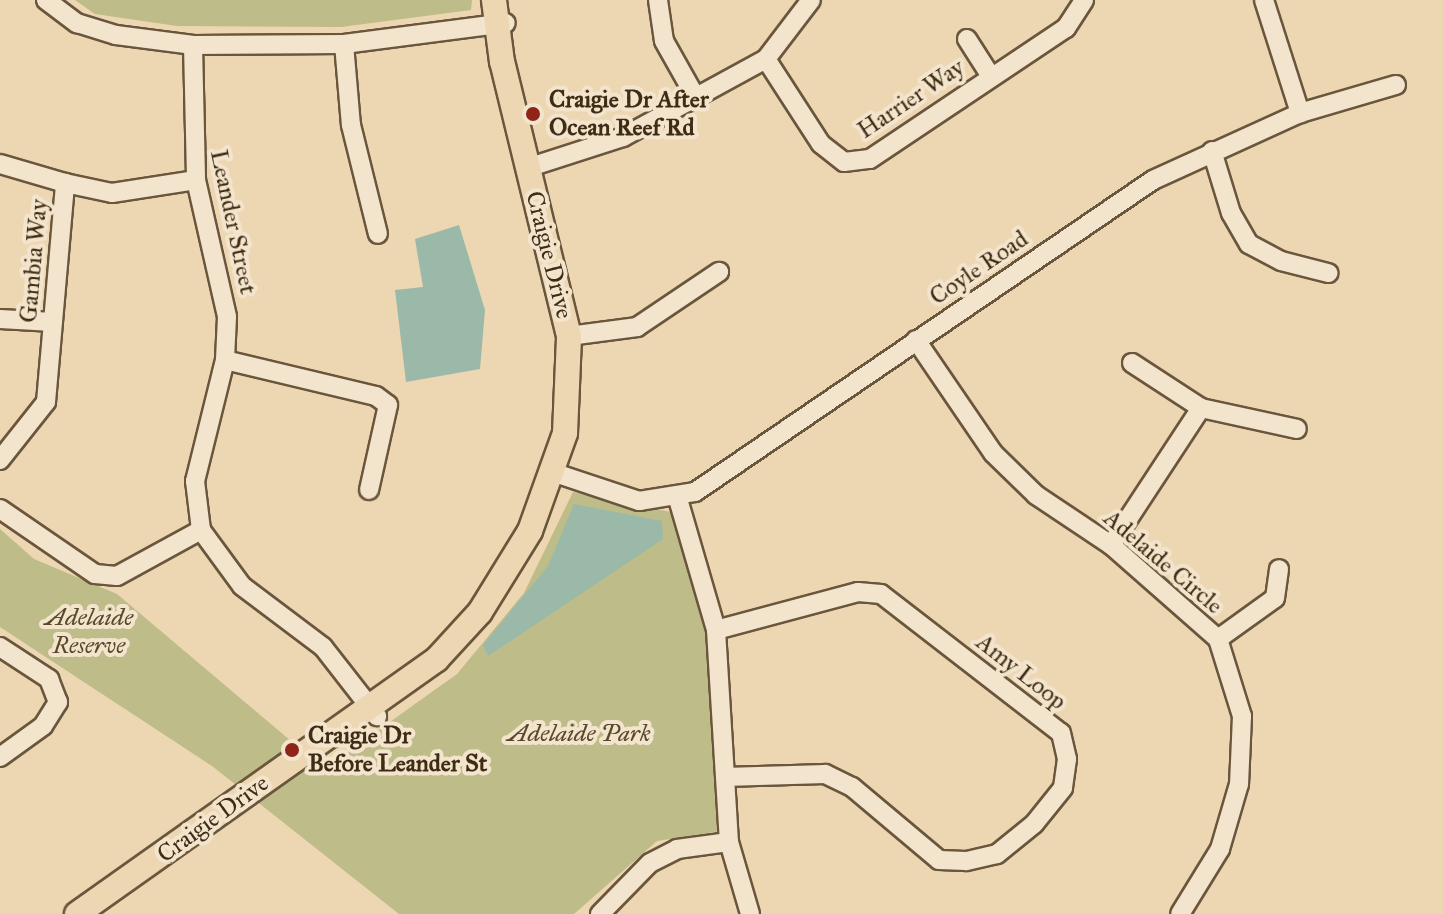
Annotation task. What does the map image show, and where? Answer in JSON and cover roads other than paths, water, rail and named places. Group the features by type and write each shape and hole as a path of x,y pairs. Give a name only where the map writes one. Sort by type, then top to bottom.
{"main road":[{"name":"Craigie Drive","path":"97,914 374,712 465,632 517,557 559,480 574,335 533,167 502,16 494,0"},
{"name":"Craigie Drive","path":"77,914 374,712"}],"street":[{"path":"46,0 77,23 116,35 193,45 344,44 502,16"},
{"path":"658,0 664,41 695,96"},
{"path":"533,167 623,137 766,59 811,0"},
{"name":"Harrier Way","path":"766,59 821,144 844,162 870,159 990,75 1066,28 1084,0"},
{"path":"1264,0 1300,113"},
{"name":"Harrier Way","path":"967,39 990,75"},
{"path":"344,44 351,125 378,234"},
{"name":"Leander Street","path":"193,45 196,180 223,280 225,360 195,481 201,530 242,586 323,647 374,712"},
{"name":"Coyle Road","path":"678,499 1153,180 1300,113 1396,85"},
{"path":"1212,151 1231,213 1249,244 1281,261 1328,273"},
{"path":"0,164 65,183"},
{"name":"Gambia Way","path":"0,460 46,402 65,183 112,193 196,180"},
{"path":"574,335 637,327 719,272"},
{"path":"0,319 53,322"},
{"name":"Adelaide Circle","path":"916,340 993,453 1036,495 1111,545 1218,639 1242,716 1239,784 1220,849 1180,914"},
{"path":"225,360 376,396 388,405 369,490"},
{"path":"1132,363 1201,408 1297,429"},
{"path":"1111,545 1201,408"},
{"path":"559,480 639,501 678,499 716,630 729,842 750,914"},
{"path":"0,509 95,574 117,576 201,530"},
{"path":"1218,639 1275,598 1279,569"},
{"name":"Amy Loop","path":"716,630 858,592 881,594 1061,733 1067,759 1063,788 1034,824 997,854 966,861 939,860 852,787 825,774 725,777"},
{"path":"0,647 49,679 58,702 43,726 0,757"},
{"path":"600,914 650,863 677,849 729,842"}],"place":[{"name":"Craigie Dr After Ocean Reef Rd","path":"533,114"},
{"name":"Craigie Dr Before Leander St","path":"292,750"}],"park label":[{"name":"Adelaide Reserve","path":"89,632"},
{"name":"Adelaide Park","path":"579,734"}]}
